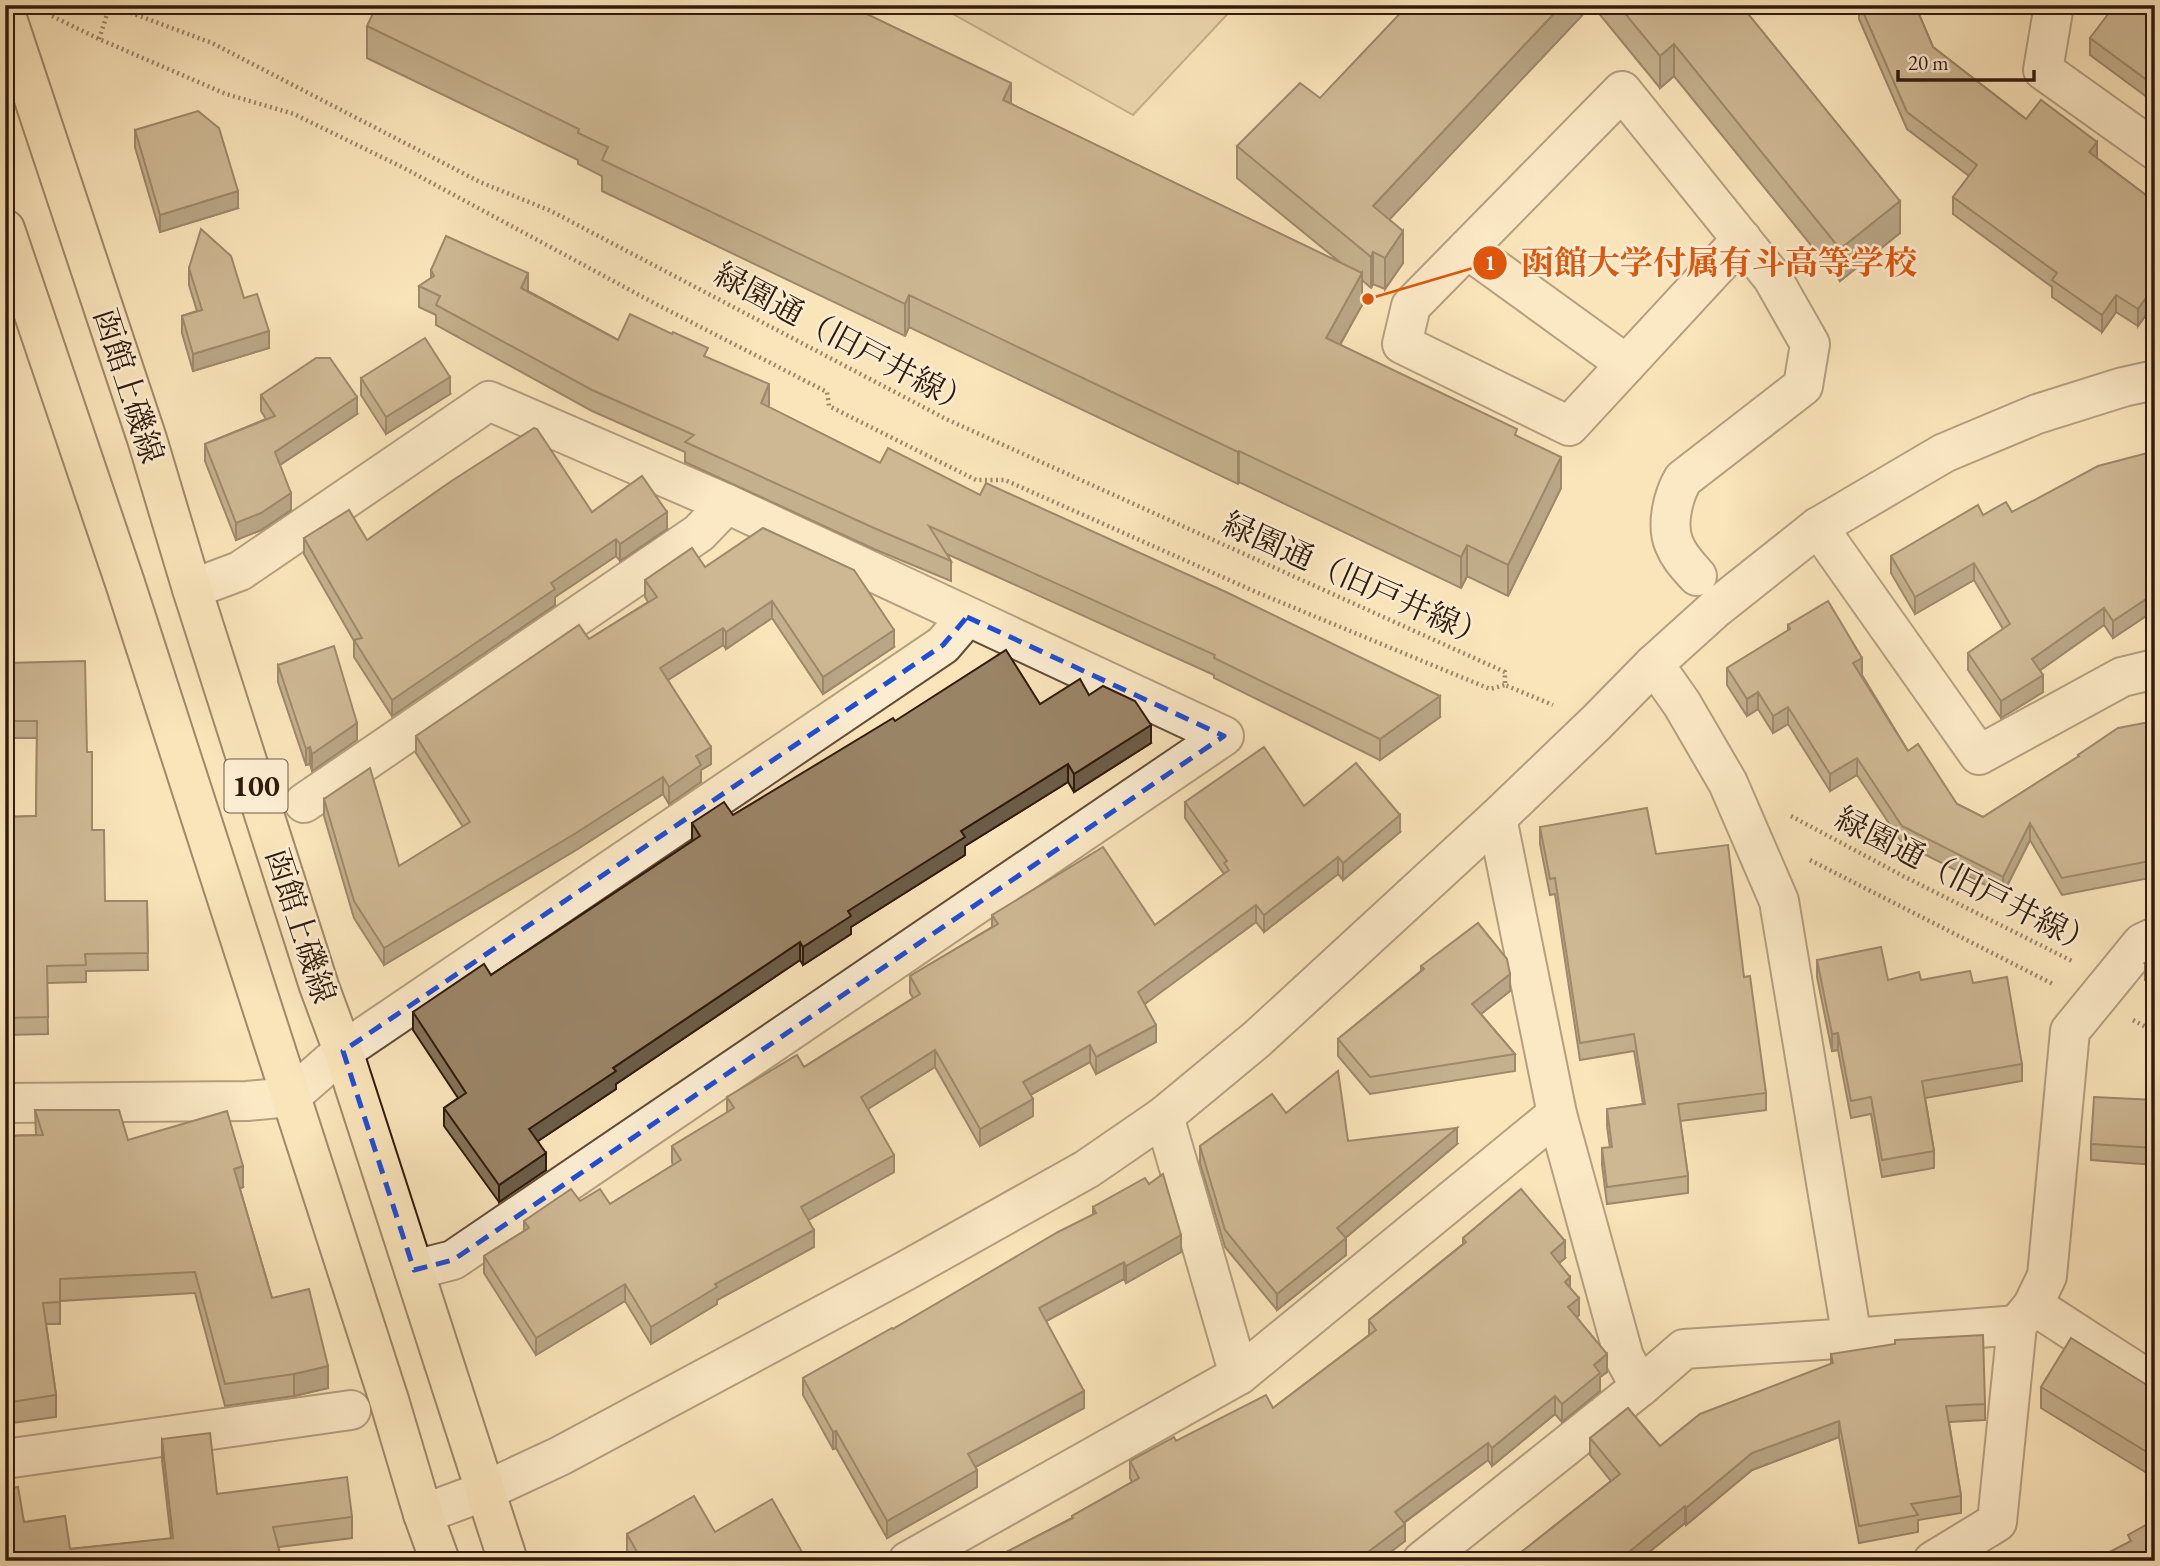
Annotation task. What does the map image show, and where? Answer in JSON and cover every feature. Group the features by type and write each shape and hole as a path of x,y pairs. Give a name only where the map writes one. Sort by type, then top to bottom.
{"main road":[{"name":"函館上磯線","path":"5,12 147,439 319,986 343,1051 508,1561"},
{"name":"函館上磯線","path":"5,229 125,583 440,1561"}],"street":[{"path":"2053,5 2043,70 2155,150"},
{"path":"1697,576 1680,556 1672,541 1676,491 1683,479 1803,386 1810,344 1772,277 1742,239 1622,91 1411,306 1402,344 1570,426 1742,239"},
{"path":"1467,249 1626,364"},
{"path":"423,1514 485,1491 560,1456 905,1271 1087,1169 1164,1116 1257,1039 1497,818 1654,664 1716,608 1818,527 1944,453 2037,414 2123,387 2155,380"},
{"path":"192,589 240,571 489,401 727,504 1224,736 453,1260 414,1270"},
{"path":"304,803 699,533 727,504"},
{"path":"1818,527 1979,755 2122,677 2155,669"},
{"path":"5,1102 247,1101 290,1097 343,1051 943,645 967,617"},
{"path":"1654,664 1682,704 1728,783 1779,901 1852,1338"},
{"path":"1497,818 1556,1114 1624,1357 1640,1387"},
{"path":"1933,1561 1997,1522 2025,1315 2047,1276 2070,1031 2142,943 2155,937"},
{"path":"908,1561 1239,1375 1556,1114"},
{"path":"1164,1116 1239,1375"},
{"path":"1422,1561 1684,1349 1852,1338 2025,1315 2155,1384"},
{"path":"5,1459 351,1410"}],"path":[{"path":"99,39 110,5"},
{"name":"緑園通（旧戸井線）","path":"110,5 212,43 480,182 551,211 946,419 1505,672 1505,685 1554,706"},
{"path":"45,13 226,94 294,114 404,168 654,303 827,392 829,406 976,480 1005,480 1256,592 1490,690 1505,685"},
{"name":"緑園通（旧戸井線）","path":"1780,810 1903,876 2102,992"},
{"path":"1800,855 2102,992 2114,1011 2155,1032"}],"highlighted area":[{"path":"967,617 1224,736 453,1260 414,1270 343,1051 943,645"}],"shaded area":[{"path":"937,5 1236,5 1133,115"}],"building":[{"path":"377,5 848,5 1011,83 1003,100 1362,273 1326,338 1517,429 1515,435 1561,457 1508,565 1467,545 1461,557 909,295 905,304 602,160 608,147 578,133 579,129 367,26"},
{"path":"1408,5 1562,5 1373,206 1403,231 1385,258 1373,252 1371,257 1237,146 1300,83 1320,98"},
{"path":"1618,5 1741,5 1900,201 1840,249 1674,44 1660,56"},
{"path":"1860,5 1915,5 1933,47 2026,119 2041,100 2097,142 2089,152 2155,202 2155,285 2138,309 2116,295 2102,315 2052,280 2057,273 1953,197 1977,165 1907,112"},
{"path":"2115,5 2136,5 2140,8 2143,5 2155,5 2155,86 2090,38"},
{"path":"198,111 219,128 238,191 160,215 135,130"},
{"path":"201,229 231,256 244,298 257,294 269,331 193,354 182,316 202,310 189,268"},
{"path":"446,236 528,273 521,288 618,340 630,314 708,348 704,356 769,384 761,403 880,463 888,448 980,495 986,483 1226,592 1440,696 1380,739 1214,658 1215,655 929,526 951,561 685,442 694,435 592,390 436,305 440,296 419,286 434,276 431,270"},
{"path":"425,338 450,377 386,417 361,378"},
{"path":"316,358 330,358 357,397 275,452 291,493 261,513 236,523 205,444 275,416 261,395"},
{"path":"534,428 592,512 642,476 667,512 620,544 616,539 551,583 555,589 392,700 354,640 362,638 304,538 349,510 367,540"},
{"path":"2155,451 2155,593 2113,621 2104,608 2032,659 2043,675 2001,701 1968,653 2010,624 1974,563 1915,597 1891,556 1978,505 1983,515 2006,502 2012,512 2098,466"},
{"path":"763,528 854,570 894,630 823,677 772,601 726,632 723,628 660,668 711,747 696,756 701,765 669,787 663,777 576,833 384,948 354,901 324,799 370,768 399,866 470,822 416,736 579,625 589,639 657,597 645,580 692,548 705,567"},
{"path":"1828,601 1862,658 1853,663 1908,751 1918,744 1957,804 1983,817 2118,728 2155,721 2155,860 2062,878 2030,823 2003,877 1902,826 1857,758 1830,774 1788,707 1773,716 1758,692 1747,699 1727,668 1790,629 1788,625"},
{"path":"334,646 357,723 312,754 310,747 306,749 278,665"},
{"path":"1006,650 1040,704 1080,679 1089,695 1103,686 1135,701 1151,725 1074,774 1068,764 961,831 965,837 848,911 851,916 803,947 800,942 613,1068 616,1071 529,1129 546,1153 499,1185 444,1108 466,1093 413,1012 484,964 491,975 700,836 692,823 724,802 733,815 893,718 895,721"},
{"path":"85,661 87,752 92,752 92,830 104,830 105,901 147,901 148,953 85,954 86,965 47,966 48,1017 5,1018 5,817 36,816 37,721 5,721 5,663"},
{"path":"1264,747 1304,806 1356,763 1400,815 1343,863 1338,857 1264,915 1256,905 1138,992 1156,1025 1096,1057 1090,1045 1023,1082 1033,1099 980,1129 935,1050 861,1097 894,1155 801,1207 814,1230 715,1284 717,1287 651,1327 625,1284 536,1338 484,1256 529,1228 524,1221 571,1189 580,1201 600,1189 610,1204 681,1160 672,1146 734,1108 727,1097 797,1055 804,1067 920,994 910,976 998,924 992,915 1103,847 1155,925 1229,870 1224,863 1227,861 1185,802"},
{"path":"1647,808 1656,854 1728,845 1744,977 1750,976 1766,1093 1678,1104 1688,1176 1607,1187 1602,1148 1612,1147 1607,1109 1645,1104 1634,1034 1580,1043 1555,878 1550,879 1540,827"},
{"path":"1478,923 1507,959 1510,974 1472,1004 1515,1054 1370,1077 1338,1039 1424,969 1421,966"},
{"path":"1881,947 1888,980 1919,972 1921,980 1970,971 1973,983 2007,977 2022,1064 1922,1081 1934,1151 1882,1160 1871,1097 1851,1101 1838,1033 1832,1034 1817,960"},
{"path":"2155,957 2155,966 2145,963"},
{"path":"1338,1071 1348,1141 1457,1128 1337,1228 1346,1238 1277,1294 1225,1230 1200,1146 1272,1094 1286,1113"},
{"path":"2094,1097 2155,1100 2155,1148 2091,1144"},
{"path":"35,1110 119,1110 128,1140 227,1111 243,1166 234,1169 272,1298 309,1289 328,1366 225,1384 195,1272 60,1279 60,1302 43,1303 56,1395 5,1403 5,1136 43,1135"},
{"path":"1163,1174 1181,1235 1126,1266 1124,1262 1039,1308 1084,1391 968,1454 977,1470 887,1521 803,1378 1096,1213 1093,1207 1145,1178 1149,1184"},
{"path":"1521,1189 1565,1241 1551,1253 1570,1277 1565,1282 1579,1298 1568,1307 1607,1354 1594,1365 1600,1373 1562,1404 1555,1396 1492,1448 1488,1443 1395,1512 1405,1524 1356,1561 979,1561 990,1555 993,1559 1073,1518 1072,1516 1139,1478 1130,1461 1174,1437 1176,1441 1266,1395 1273,1408 1376,1330 1369,1320 1466,1242 1463,1238"},
{"path":"1983,1335 1985,1404 1946,1406 1961,1496 1911,1504 1918,1515 1859,1526 1839,1421 1752,1453 1686,1508 1685,1506 1615,1561 1510,1561 1620,1474 1590,1438 1628,1408 1660,1446 1700,1414 1833,1363 1831,1354 1895,1344 1895,1340"},
{"path":"2071,1338 2155,1390 2155,1457 2041,1387"},
{"path":"210,1433 217,1494 347,1477 352,1517 273,1527 282,1561 5,1561 5,1489 18,1487 24,1522 65,1516 70,1549 173,1538 162,1439"},
{"path":"694,1496 715,1532 772,1499 807,1561 642,1561 627,1534"},
{"path":"2155,1520 2155,1561 2092,1561 2131,1541 2128,1535"}],"place":[{"name":"函館大学付属有斗高等学校","path":"1368,299"}]}
